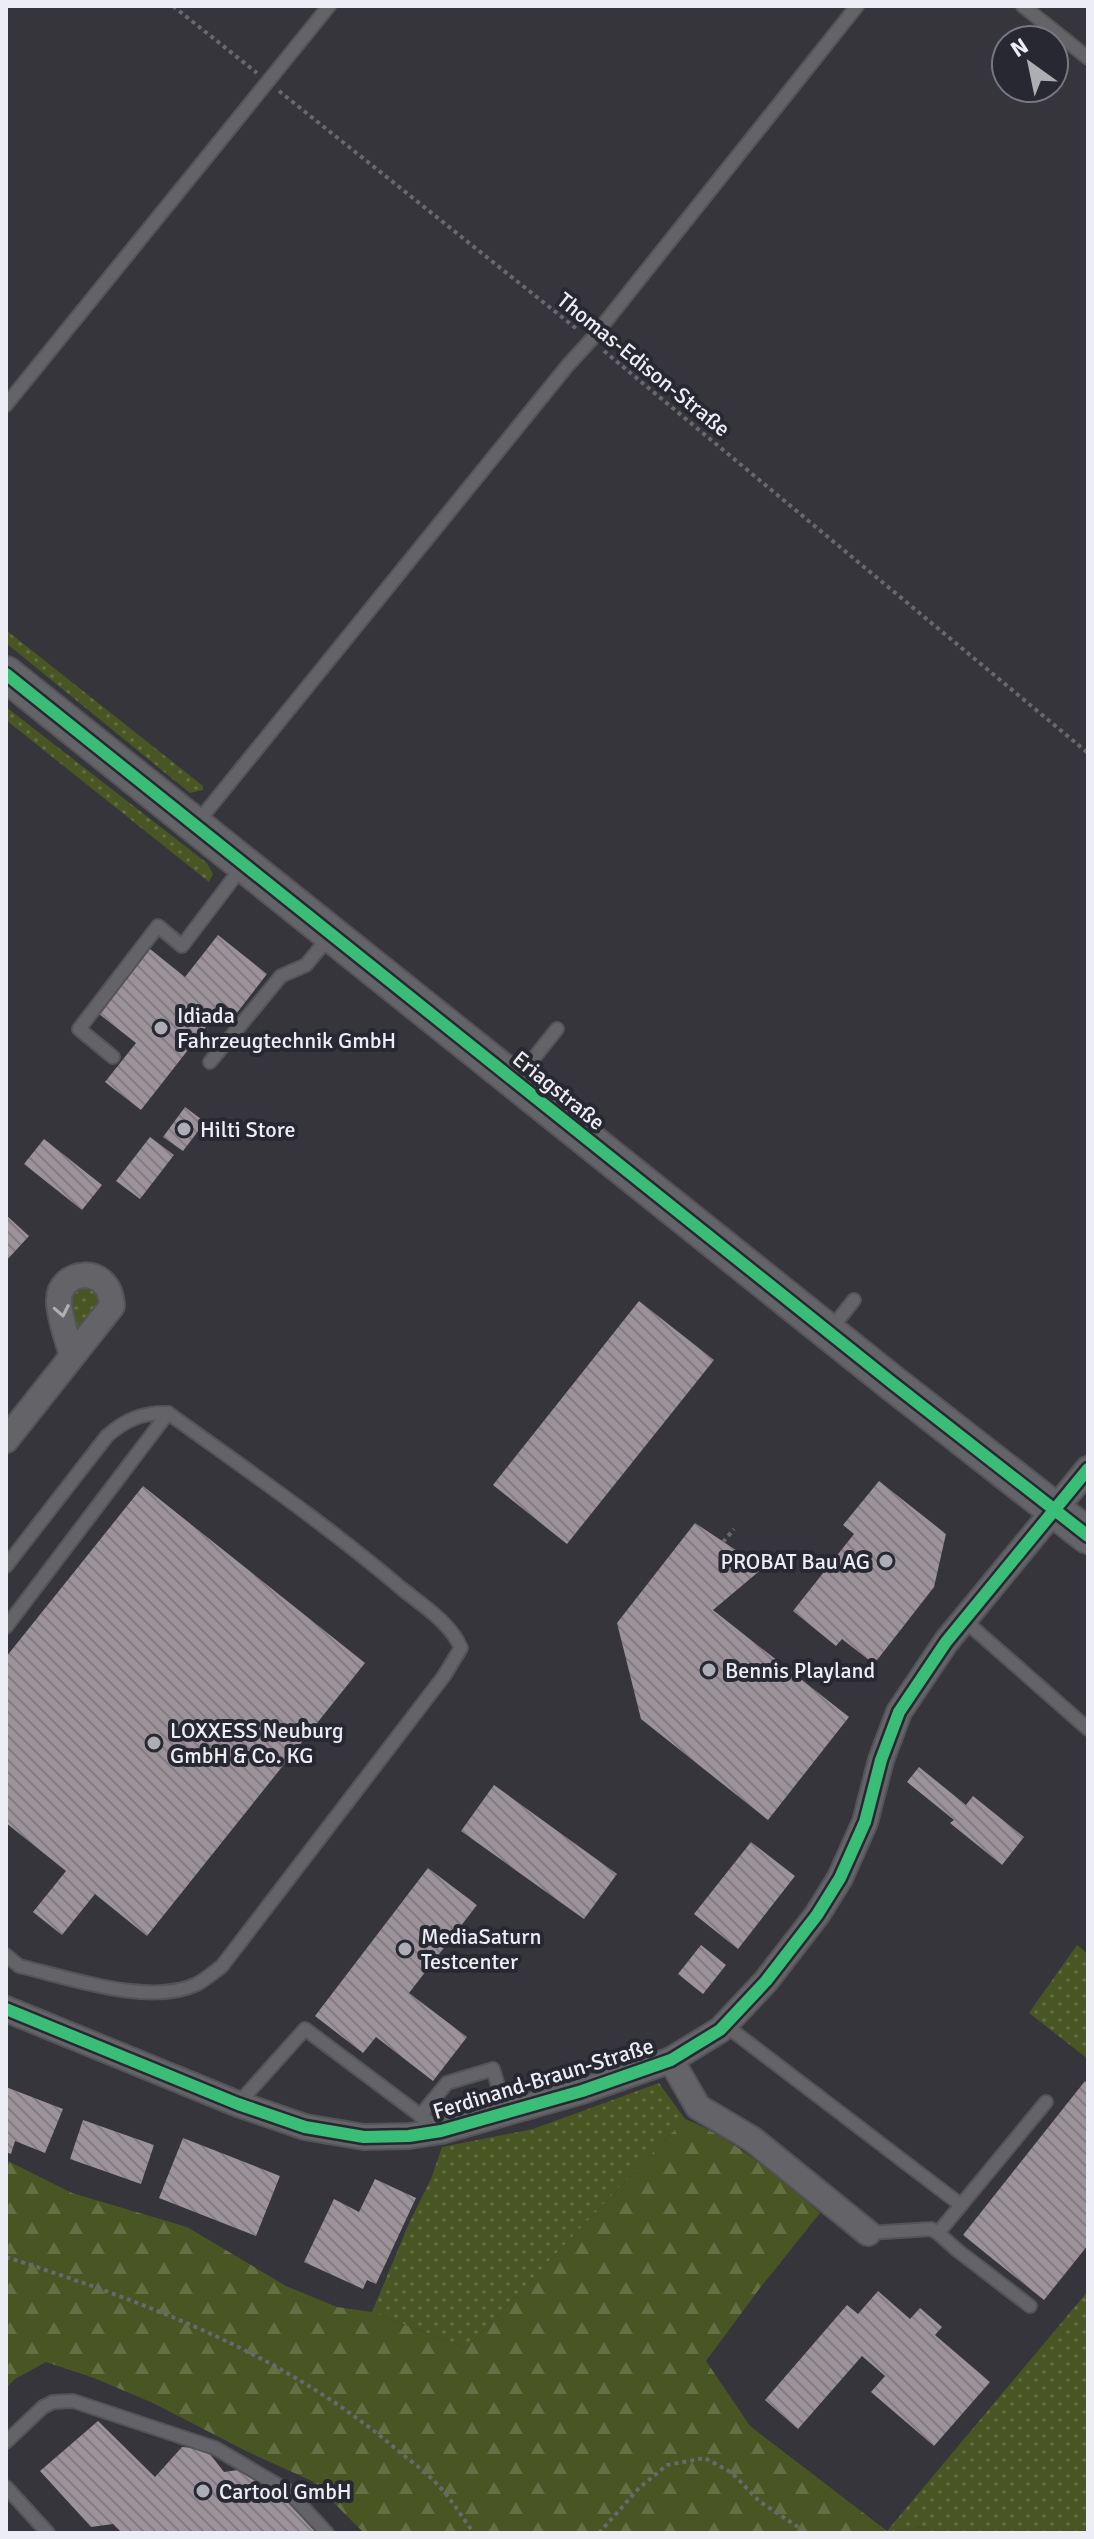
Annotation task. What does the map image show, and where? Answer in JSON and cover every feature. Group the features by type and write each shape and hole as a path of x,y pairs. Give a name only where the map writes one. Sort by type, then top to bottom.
{"street":[{"name":"Eriagstraße","path":"6,674 1088,1536"},
{"path":"6,688 41,702"},
{"path":"6,1440 72,1356"},
{"name":"Ferdinand-Braun-Straße","path":"6,2009 238,2104 305,2127 364,2137 409,2136 441,2131 582,2091 671,2060 725,2025 766,1981 817,1915 840,1878 865,1822 881,1760 899,1712 964,1620 1088,1469"},
{"name":"Ferdinand-Braun-Straße","path":"671,2060 698,2107 752,2139 868,2233"}],"lane":[{"path":"6,405 329,6"},
{"path":"195,826 591,340 857,6"},
{"path":"1023,6 1088,58"},
{"path":"113,1057 79,1029 158,926 182,946 244,865"},
{"path":"210,1062 281,976 306,965 331,934"},
{"path":"515,1081 557,1029"},
{"path":"829,1331 854,1300"},
{"path":"6,1566 107,1436 123,1423 151,1413 168,1413 345,1541 440,1621 456,1636 461,1648 444,1676 222,1966 196,1985 162,1993 119,1989 19,1966 6,1955"},
{"path":"6,1627 168,1413"},
{"path":"964,1620 1088,1729"},
{"path":"725,2025 961,2205"},
{"path":"238,2104 305,2029 441,2131"},
{"path":"420,2116 447,2083 493,2069 506,2113"},
{"path":"938,2233 1046,2102"},
{"path":"868,2233 931,2229 1030,2306"},
{"path":"6,2442 43,2407 53,2402 73,2401 215,2448 288,2491 327,2533"},
{"path":"6,2487 48,2533"}],"path":[{"path":"723,1542 734,1529"},
{"path":"6,2257 91,2284 216,2334 309,2384 377,2433 434,2481 474,2533"},
{"path":"599,2533 639,2488 667,2465 705,2458 732,2473 759,2501 807,2533"}],"green space":[{"path":"6,630 203,786 203,790 190,793 6,643"},
{"path":"6,707 207,863 213,874 209,882 6,720"},
{"path":"82,1288 95,1290 101,1301 79,1329 70,1310 71,1296"},
{"path":"1077,1945 1088,1954 1088,2059 1029,2013"},
{"path":"659,2083 685,2119 466,2348 372,2312 442,2147 533,2129"},
{"path":"685,2119 739,2148 820,2213 706,2361 750,2426 887,2531 925,2527 932,2533 364,2533 312,2481 153,2403 94,2378 46,2362 15,2379 6,2388 6,2160 72,2193 187,2227 286,2286 337,2307 372,2312 466,2348"},
{"path":"1088,2291 1088,2533 932,2533 925,2527 887,2531"}],"building":[{"name":"Idiada Fahrzeugtechnik GmbH","path":"218,935 267,974 236,1014 224,1004 141,1110 105,1082 136,1043 99,1014 150,949 185,977"},
{"name":"Hilti Store","path":"185,1107 205,1122 183,1151 163,1137"},
{"path":"150,1137 174,1155 140,1199 116,1181"},
{"path":"44,1139 102,1185 82,1210 24,1164"},
{"path":"6,1215 29,1236 6,1261"},
{"path":"639,1301 714,1360 567,1544 493,1485"},
{"name":"PROBAT Bau AG","path":"879,1481 946,1534 934,1587 874,1664 842,1639 836,1646 793,1611 854,1534 843,1525"},
{"name":"LOXXESS Neuburg GmbH & Co. KG","path":"143,1486 365,1663 147,1936 95,1894 62,1935 33,1912 66,1871 6,1823 6,1657"},
{"name":"Bennis Playland","path":"695,1523 763,1568 713,1610 849,1717 768,1820 641,1719 617,1623"},
{"path":"919,1767 966,1805 973,1796 1024,1837 1002,1865 950,1823 954,1820 907,1782"},
{"path":"494,1785 617,1874 584,1919 461,1831"},
{"path":"751,1842 795,1876 738,1949 694,1914"},
{"name":"MediaSaturn Testcenter","path":"428,1868 477,1905 409,1993 467,2037 433,2081 376,2037 363,2053 315,2016"},
{"path":"701,1945 726,1965 703,1994 678,1974"},
{"path":"1085,2081 1088,2083 1088,2245 1044,2300 963,2235"},
{"path":"6,2087 63,2109 45,2153 15,2141 11,2154 6,2152"},
{"path":"83,2120 154,2145 141,2184 70,2159"},
{"path":"183,2138 280,2176 256,2236 159,2198"},
{"path":"375,2179 416,2198 376,2284 367,2280 363,2289 304,2262 334,2199 359,2212"},
{"path":"878,2291 910,2319 920,2308 942,2327 935,2335 990,2382 934,2446 871,2392 885,2376 862,2356 798,2429 765,2400 847,2305 858,2314"},
{"name":"Cartool GmbH","path":"98,2421 155,2477 182,2447 206,2449 224,2472 245,2469 266,2494 282,2489 324,2533 122,2533 113,2524 91,2527 40,2471"}],"cycle path":[{"path":"6,674 1088,1536"},
{"path":"6,2009 238,2104 305,2127 364,2137 409,2136 441,2131 582,2091 671,2060 720,2030 766,1981 817,1915 840,1878 865,1822 881,1760 899,1712 946,1642 1088,1469"}],"place":[{"name":"Idiada Fahrzeugtechnik GmbH","path":"161,1028"},
{"name":"Hilti Store","path":"184,1129"},
{"name":"PROBAT Bau AG","path":"886,1561"},
{"name":"Bennis Playland","path":"709,1670"},
{"name":"LOXXESS Neuburg GmbH & Co. KG","path":"154,1743"},
{"name":"MediaSaturn Testcenter","path":"405,1949"},
{"name":"Cartool GmbH","path":"203,2491"}]}
